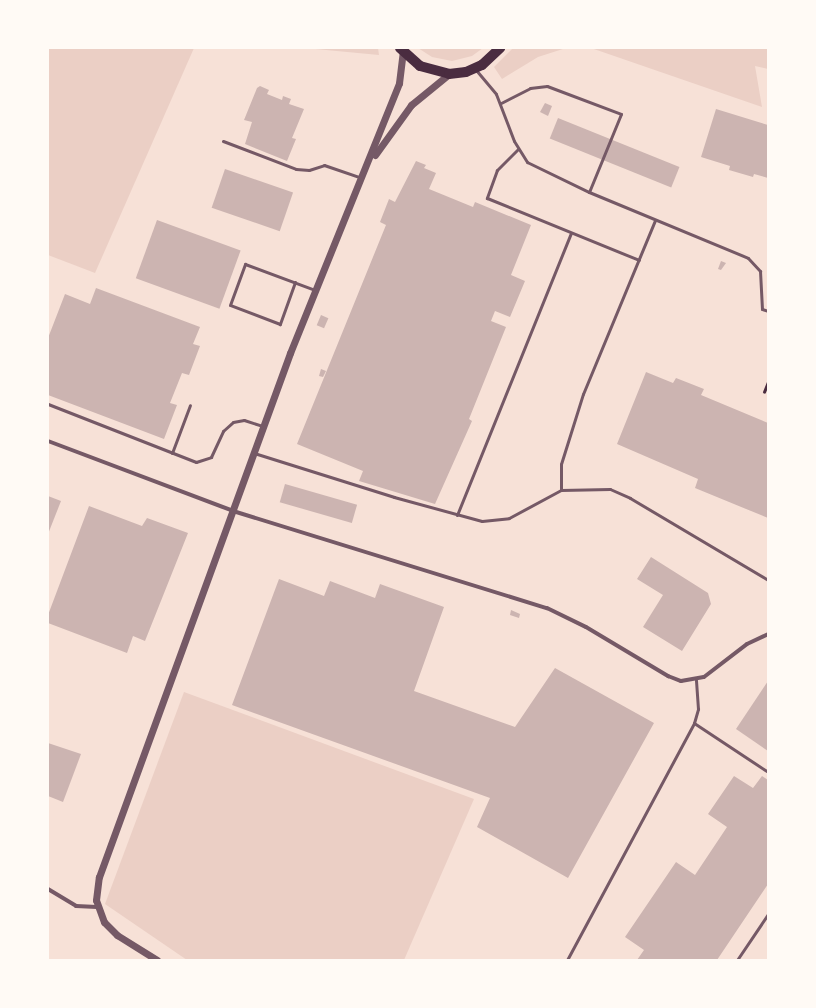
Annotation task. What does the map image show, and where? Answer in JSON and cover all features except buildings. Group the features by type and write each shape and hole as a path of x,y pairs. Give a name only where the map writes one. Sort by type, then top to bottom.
{"main road":[{"path":"402,50 427,70 449,74 474,69 489,60 500,48"}],"street":[{"path":"157,960 110,929 97,907 97,886 263,426 316,290 369,163 399,83 402,50"},
{"path":"369,163 412,105 449,74"},
{"path":"48,441 233,511 534,603 574,621 668,676 681,681 696,680 710,673 747,644 768,634"},
{"path":"48,889 76,906 97,907"}],"lane":[{"path":"474,69 491,87 501,103 518,149 535,167 654,220 752,260 758,267 761,277 762,308 768,311"},
{"path":"501,103 530,88 547,86 621,114 589,192"},
{"path":"223,141 296,169 309,170 324,165 362,179"},
{"path":"518,149 497,170 487,198 639,260"},
{"path":"561,490 561,464 583,394 639,260 654,220"},
{"path":"457,515 476,462 571,233"},
{"path":"295,282 280,324 230,305 245,264 295,282 316,290"},
{"path":"48,404 196,462 207,461 214,453 223,431 233,422 244,420 263,426"},
{"path":"172,453 190,405"},
{"path":"254,453 457,515 482,521 499,520 516,515 551,494 561,490 601,488 620,493 768,580"},
{"path":"566,960 694,723 698,710 696,680"},
{"path":"694,723 768,772"},
{"path":"737,960 768,914"}],"path":[{"path":"764,392 768,382"}],"shaded area":[{"path":"48,48 194,48 95,273 48,255"},
{"path":"305,48 378,48 379,55"},
{"path":"418,48 483,48 472,56 452,61 432,57"},
{"path":"513,48 566,48 538,57 502,79 494,67"},
{"path":"591,48 768,48 768,69 755,66 762,107"},
{"path":"184,692 474,799 404,960 187,960 105,904"}]}
